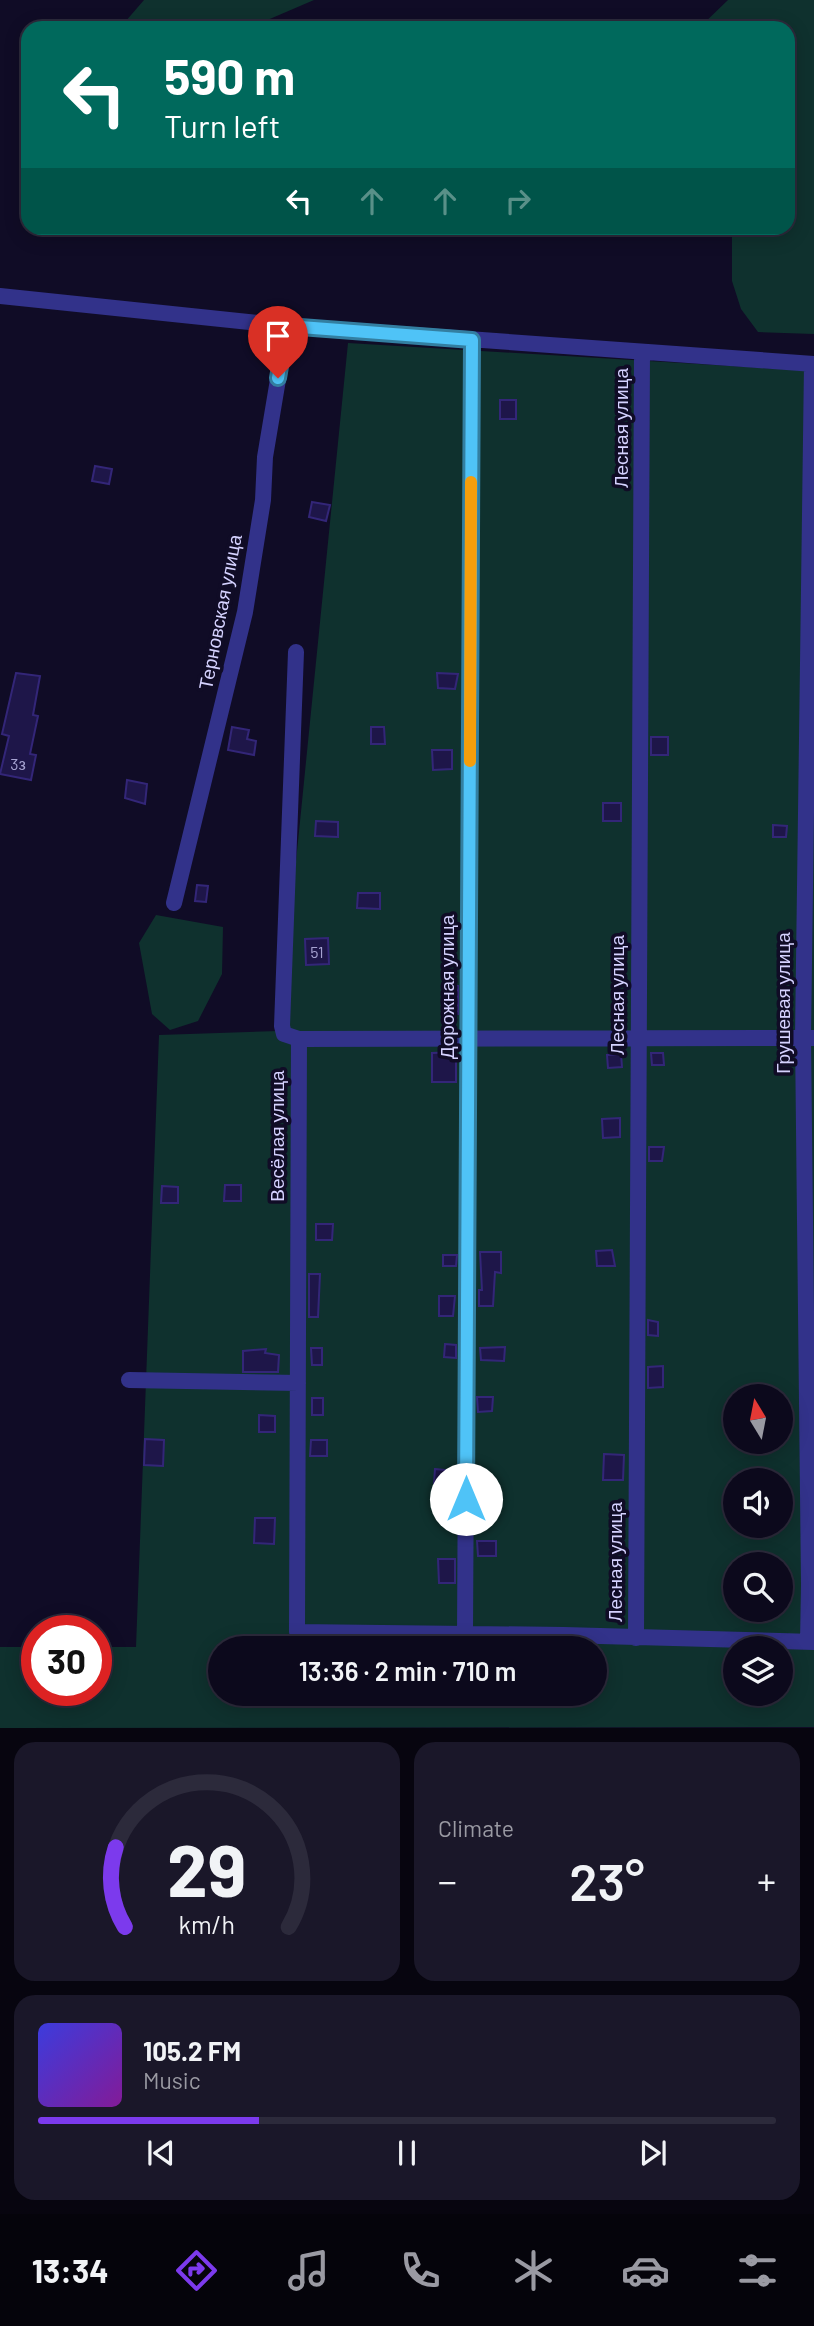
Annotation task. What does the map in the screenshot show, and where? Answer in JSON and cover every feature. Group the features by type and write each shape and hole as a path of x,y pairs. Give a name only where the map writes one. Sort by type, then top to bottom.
{"street":[{"path":"0,296 287,326 813,364"},
{"name":"Терновская улица","path":"174,903 245,612 263,500 265,457 287,326"},
{"name":"Дорожная улица","path":"465,1634 472,340"},
{"name":"Лесная улица","path":"636,1638 642,352"},
{"name":"Грушевая улица","path":"811,1642 809,1038 813,364"},
{"path":"296,652 282,1026 284,1034 299,1039 809,1038"},
{"name":"Весёлая улица","path":"299,1039 297,1632 465,1634"},
{"path":"129,1380 298,1383"},
{"path":"465,1634 811,1642"}],"green space":[{"path":"144,0 314,0 265,21 126,21"},
{"path":"728,0 814,0 814,334 758,332 741,309 732,281 732,235 795,235 795,21 706,21"},
{"path":"348,343 814,371 814,1727 0,1728 0,1647 21,1647 21,1706 112,1706 112,1647 136,1647 159,1035 279,1031"},
{"path":"156,915 223,927 222,974 198,1021 170,1030 152,1014 139,943"}],"building":[{"path":"500,400 516,400 516,419 500,419"},
{"path":"95,466 112,469 109,484 92,481"},
{"path":"312,502 330,505 326,521 309,517"},
{"path":"16,673 40,676 33,715 38,716 30,754 36,755 31,780 0,774 9,736 2,734"},
{"path":"437,673 458,674 455,689 438,688"},
{"path":"232,727 249,730 247,739 256,741 254,755 228,750"},
{"path":"371,727 384,727 385,744 371,744"},
{"path":"651,737 668,737 668,755 651,755"},
{"path":"432,750 452,750 452,769 433,770"},
{"path":"127,780 147,784 145,804 125,798"},
{"path":"603,803 621,803 621,821 603,821"},
{"path":"316,821 338,822 338,837 315,836"},
{"path":"773,825 787,826 786,837 773,837"},
{"path":"197,885 208,886 206,902 195,901"},
{"path":"358,893 380,893 380,909 357,908"},
{"path":"328,938 329,964 306,965 305,939"},
{"path":"446,986 458,986 458,1014 445,1013"},
{"path":"456,1052 456,1082 432,1082 432,1053"},
{"path":"651,1053 663,1053 664,1065 652,1065"},
{"path":"621,1054 622,1067 608,1068 607,1055"},
{"path":"620,1118 620,1137 603,1138 602,1119"},
{"path":"649,1147 664,1147 662,1161 649,1161"},
{"path":"225,1185 241,1185 241,1201 224,1201"},
{"path":"162,1186 178,1187 178,1203 161,1203"},
{"path":"316,1224 333,1224 332,1240 316,1240"},
{"path":"612,1250 615,1266 597,1266 596,1251"},
{"path":"480,1252 501,1252 501,1273 495,1272 493,1306 479,1306 479,1290 482,1290"},
{"path":"443,1255 457,1255 456,1266 443,1266"},
{"path":"309,1274 320,1274 318,1317 309,1317"},
{"path":"439,1296 455,1296 453,1316 439,1316"},
{"path":"648,1320 658,1322 658,1336 648,1335"},
{"path":"445,1344 456,1345 456,1358 444,1357"},
{"path":"505,1347 504,1361 481,1360 480,1348"},
{"path":"311,1348 322,1348 322,1365 312,1365"},
{"path":"266,1349 265,1353 279,1355 278,1372 243,1372 243,1351"},
{"path":"663,1366 663,1387 648,1388 648,1367"},
{"path":"477,1397 493,1397 492,1411 478,1412"},
{"path":"312,1398 323,1398 323,1415 312,1415"},
{"path":"259,1415 275,1416 275,1432 259,1432"},
{"path":"145,1439 164,1440 163,1466 144,1465"},
{"path":"311,1440 327,1440 327,1456 310,1456"},
{"path":"604,1454 624,1455 623,1480 603,1480"},
{"path":"435,1469 455,1471 454,1484 434,1483"},
{"path":"255,1518 275,1518 274,1544 254,1543"},
{"path":"477,1541 496,1541 496,1556 478,1556"},
{"path":"438,1559 455,1559 455,1583 439,1583"}],"slow traffic":[{"path":"470,761 471,482"}],"route":[{"path":"278,378 287,326 472,340 466,1499"}]}
